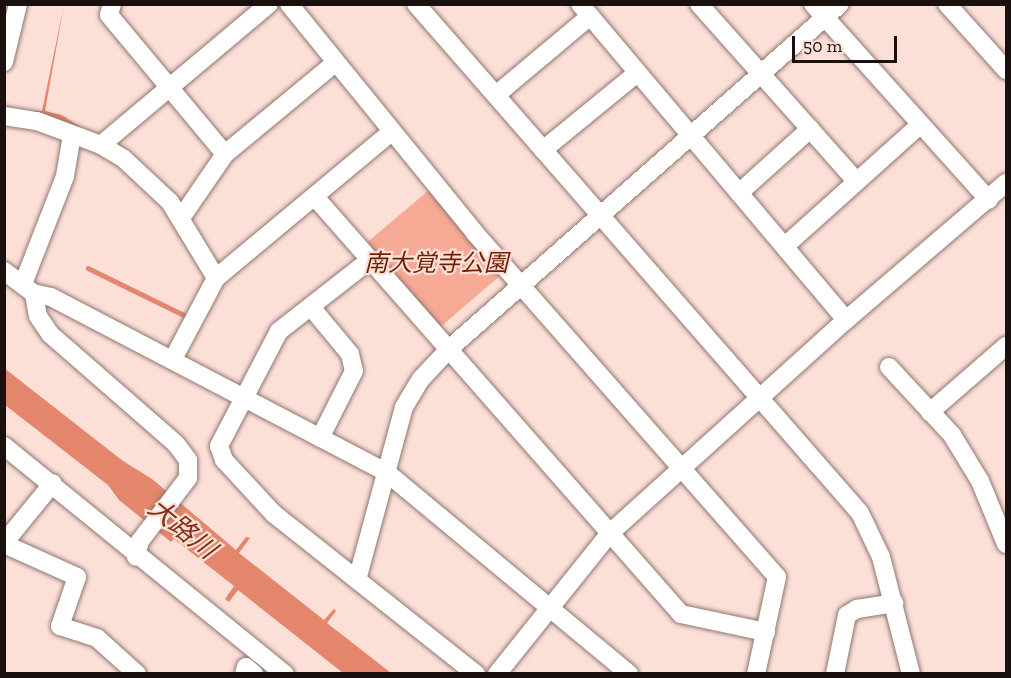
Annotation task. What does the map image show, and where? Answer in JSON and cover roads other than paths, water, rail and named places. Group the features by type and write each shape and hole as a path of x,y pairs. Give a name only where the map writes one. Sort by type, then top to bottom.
{"street":[{"path":"4,62 18,4"},
{"path":"112,4 109,15 225,154"},
{"path":"101,145 269,4"},
{"path":"289,4 390,133 777,577 756,674"},
{"path":"416,4 860,513 881,557 895,603 911,674"},
{"path":"699,4 855,180"},
{"path":"357,580 404,407 421,379 449,348 524,285 761,75 819,11 840,4"},
{"path":"947,4 1006,70"},
{"path":"496,95 585,10 846,320"},
{"path":"819,11 989,200"},
{"path":"181,218 225,154 335,63"},
{"path":"543,150 637,74"},
{"path":"4,116 37,121 101,145 158,188 181,218 216,278"},
{"path":"785,246 855,180 920,125"},
{"path":"739,193 810,129"},
{"path":"173,359 216,278 390,133"},
{"path":"72,135 65,176 28,289 38,316 50,334 182,452 190,474 184,486 138,548"},
{"path":"497,674 609,534 760,396 1006,183"},
{"path":"315,197 681,614 766,632"},
{"path":"370,260 279,332 219,446 224,460 274,514 476,674"},
{"path":"4,271 28,289 51,297 173,359 386,472 629,674"},
{"path":"311,307 350,354 354,371 320,438"},
{"path":"930,412 1006,346"},
{"path":"889,367 930,412 966,457 1002,528 1006,544"},
{"path":"4,446 138,548 285,674"},
{"path":"53,483 4,543 77,577 60,626 97,638 137,674"},
{"path":"836,674 848,615 857,609 895,603"},
{"path":"244,674 246,667 254,674"}],"water":[{"path":"64,5 45,111 62,115 85,130 24,111 42,111"},
{"name":"大路川","path":"4,368 123,461 152,479 236,550 246,537 250,538 239,553 324,620 334,609 336,611 327,623 391,673 343,673 238,590 229,602 225,599 234,586 174,539 171,542 119,500 108,485 5,405"}],"waterway":[{"path":"88,268 188,317"}],"park label":[{"name":"南大覚寺公園","path":"436,263"}]}
